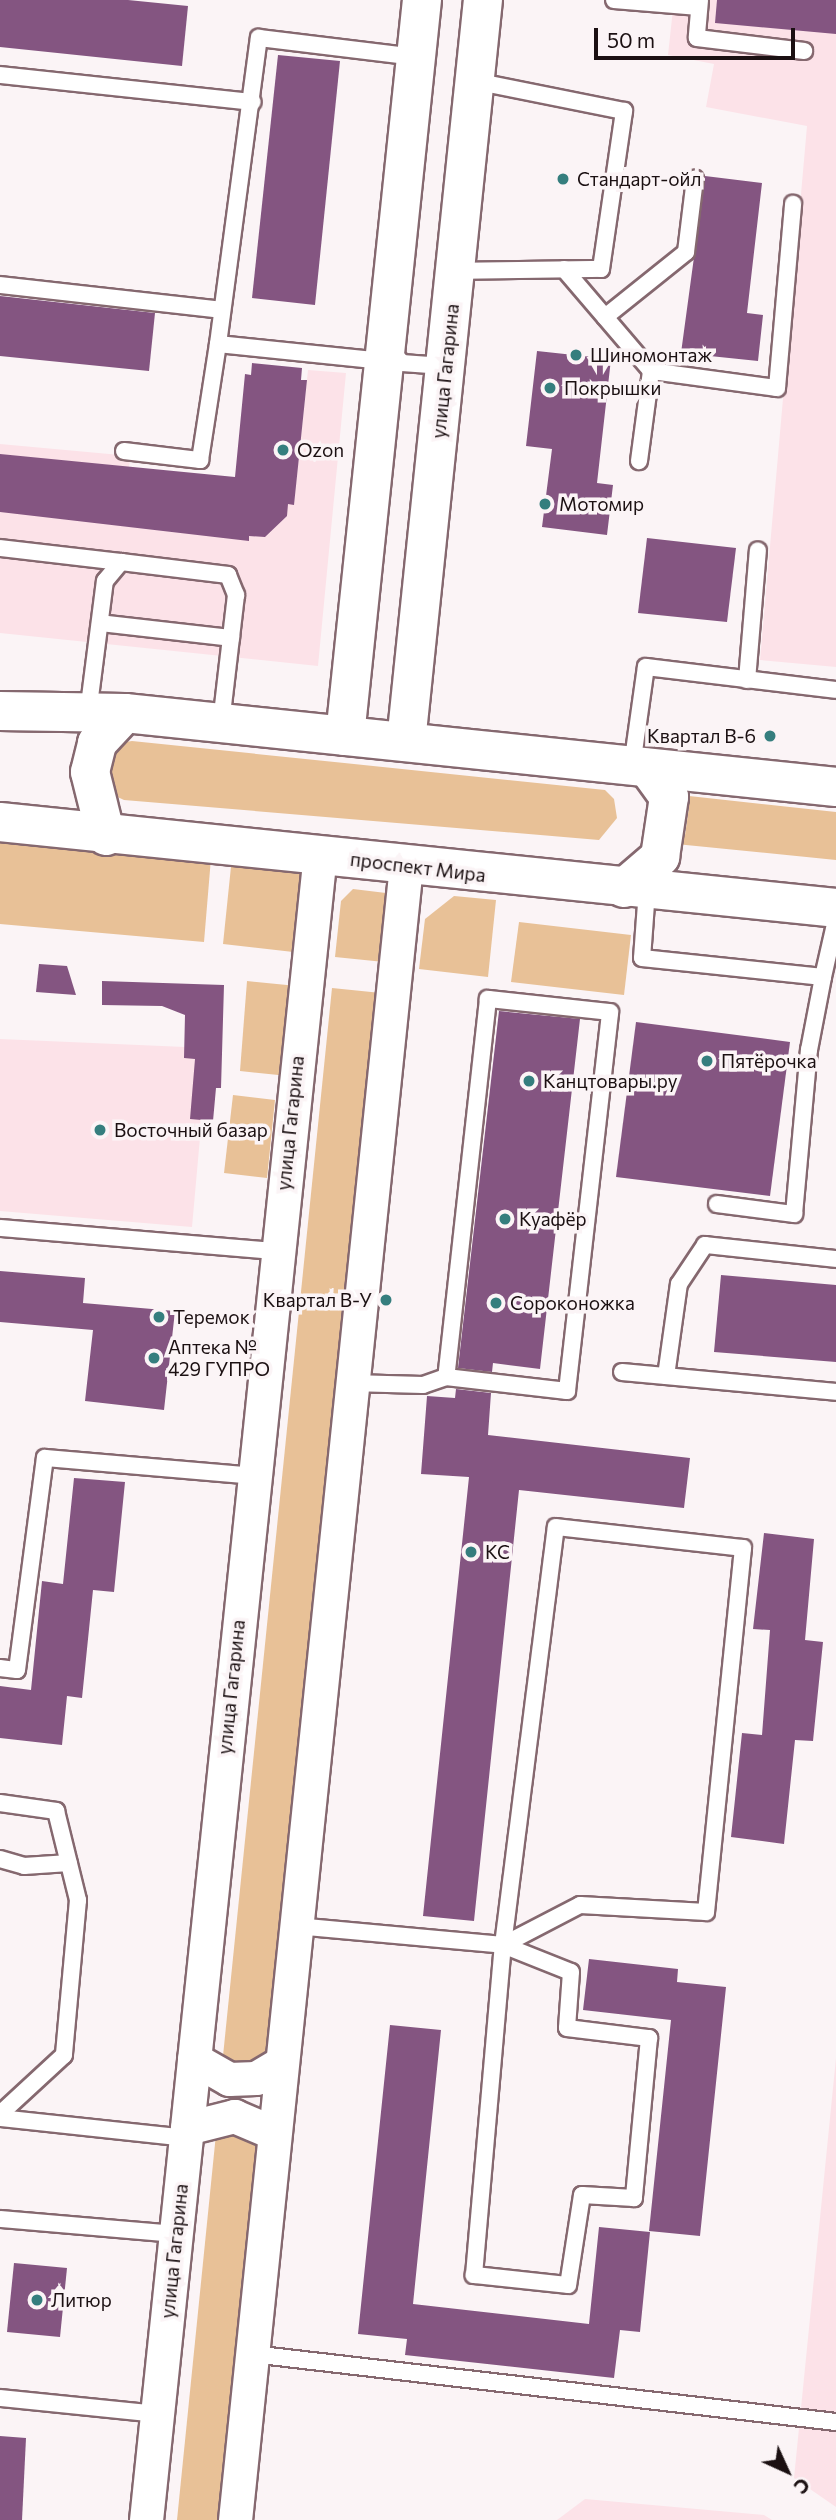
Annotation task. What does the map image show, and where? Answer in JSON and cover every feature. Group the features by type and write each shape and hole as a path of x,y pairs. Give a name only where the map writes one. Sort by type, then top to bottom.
{"main road":[{"path":"345,736 422,0"},
{"name":"улица Гагарина","path":"406,742 483,0"},
{"path":"0,711 107,713 221,723 836,787"},
{"path":"106,836 90,772 107,713"},
{"path":"636,889 660,857 668,797 640,767"},
{"name":"проспект Мира","path":"0,822 106,836 320,854 406,866 836,908"}],"street":[{"name":"улица Гагарина","path":"146,2520 275,1251 320,854"},
{"path":"235,2520 279,2064 296,1926 406,866"},
{"path":"194,2059 229,2079 256,2078 279,2064"},
{"path":"186,2133 234,2116 274,2133"}],"lane":[{"path":"614,0 700,4 697,38 804,51"},
{"path":"124,451 200,460 253,102 259,38 416,57"},
{"path":"0,75 253,102"},
{"path":"455,271 601,269 624,111 474,81"},
{"path":"605,317 686,252 695,179"},
{"path":"564,269 651,371 776,388 793,204"},
{"path":"0,285 222,310"},
{"path":"218,344 384,352 402,363 433,365 448,352"},
{"path":"639,461 651,371"},
{"path":"0,548 228,575 236,595 221,723"},
{"path":"747,680 758,550"},
{"path":"107,713 100,623 105,581 121,562"},
{"path":"100,623 231,638"},
{"path":"640,767 646,667 836,691"},
{"path":"636,889 642,958 823,977"},
{"path":"717,1204 794,1214 809,1050 836,920"},
{"path":"351,1383 423,1385 446,1377 567,1391 610,1012 488,999 446,1377"},
{"path":"0,1228 275,1251"},
{"path":"666,1376 679,1284 705,1245 836,1259"},
{"path":"622,1372 836,1392"},
{"path":"0,1668 17,1670 45,1458 253,1476"},
{"path":"296,1926 503,1945 571,1972 567,2028 649,2038 634,2198 582,2195 568,2285 474,2275 503,1945 556,1527 743,1548 706,1912 580,1905 503,1945"},
{"path":"0,1804 56,1811 78,1900 64,2055 0,2116"},
{"path":"0,1859 24,1866 69,1863"},
{"path":"0,2116 186,2133"},
{"path":"0,2219 176,2234"},
{"path":"252,2354 836,2422"},
{"path":"0,2398 157,2414"}],"shaded area":[{"path":"674,0 836,0 836,667 760,660 807,126 706,107 714,64 668,55"},
{"path":"308,370 346,373 318,666 0,633 0,444 131,456 126,483 294,502"},
{"path":"132,741 605,790 614,799 617,818 599,840 124,800 109,793 102,768 119,743"},
{"path":"680,795 836,812 836,860 676,844 685,835 689,807"},
{"path":"0,836 211,858 204,942 0,924"},
{"path":"232,857 297,864 309,887 302,953 223,944"},
{"path":"353,889 386,893 392,903 384,962 335,957 341,901"},
{"path":"454,896 496,900 488,977 419,969 425,919"},
{"path":"519,922 631,935 624,995 511,982"},
{"path":"247,981 297,986 288,1076 240,1071"},
{"path":"332,988 381,993 272,2056 263,2064 231,2065 223,2056"},
{"name":"Восточный базар","path":"0,1039 208,1048 192,1227 0,1211"},
{"path":"233,1095 275,1100 267,1178 224,1173"},
{"path":"836,2058 836,2507 794,2478"},
{"path":"232,2127 263,2145 225,2520 177,2520 216,2134"},
{"path":"585,2499 764,2515 772,2520 557,2520"}],"building":[{"path":"0,0 128,0 188,6 182,66 0,47"},
{"path":"717,0 836,0 836,34 715,23"},
{"path":"278,55 340,61 315,305 252,298"},
{"path":"705,176 762,183 747,313 763,315 758,361 681,353"},
{"path":"0,296 155,313 149,371 0,356"},
{"path":"537,351 611,359 597,483 613,485 607,535 542,527 552,449 526,446"},
{"path":"252,363 302,368 301,380 307,380 294,505 288,504 287,516 265,537 249,536 249,541 0,512 0,454 235,477 245,374 251,375"},
{"path":"647,538 736,548 727,622 638,613"},
{"path":"39,964 67,966 76,995 36,992"},
{"path":"102,981 224,985 221,1088 216,1088 213,1121 190,1119 195,1059 184,1058 185,1015 162,1006 102,1005"},
{"path":"499,1011 580,1019 540,1369 493,1363 492,1372 458,1368"},
{"path":"636,1022 790,1042 770,1196 616,1177"},
{"path":"0,1271 85,1278 83,1303 175,1311 164,1410 85,1401 93,1330 0,1322"},
{"path":"721,1275 836,1285 836,1362 714,1352"},
{"path":"456,1389 491,1393 488,1435 690,1458 684,1508 519,1490 474,1921 423,1916 469,1477 421,1474 427,1396 455,1398"},
{"path":"74,1478 125,1482 114,1592 93,1590 82,1698 67,1696 62,1745 0,1738 0,1686 31,1690 42,1581 63,1584"},
{"path":"764,1533 814,1539 805,1640 823,1642 813,1741 795,1740 784,1844 731,1837 742,1733 762,1735 770,1630 753,1629"},
{"path":"589,1959 678,1969 677,1982 726,1987 700,2236 649,2231 671,2020 583,2010"},
{"path":"390,2025 441,2030 413,2304 589,2324 599,2227 650,2232 640,2332 620,2330 614,2378 405,2355 407,2339 358,2334"},
{"name":"Литюр","path":"14,2263 67,2268 60,2337 7,2332"},
{"path":"0,2436 26,2438 22,2520 0,2520"}],"place":[{"name":"Стандарт-ойл","path":"563,179"},
{"name":"Шиномонтаж","path":"576,355"},
{"name":"Покрышки","path":"550,388"},
{"name":"Ozon","path":"283,450"},
{"name":"Мотомир","path":"545,504"},
{"name":"Квартал В-6","path":"770,736"},
{"name":"Пятёрочка","path":"707,1061"},
{"name":"Канцтовары.ру","path":"529,1081"},
{"name":"Восточный базар","path":"100,1130"},
{"name":"Куафёр","path":"505,1219"},
{"name":"Квартал В-У","path":"386,1300"},
{"name":"Сороконожка","path":"496,1303"},
{"name":"Теремок","path":"159,1317"},
{"name":"Аптека № 429 ГУПРО","path":"154,1358"},
{"name":"КС","path":"471,1552"},
{"name":"Литюр","path":"37,2300"}]}
